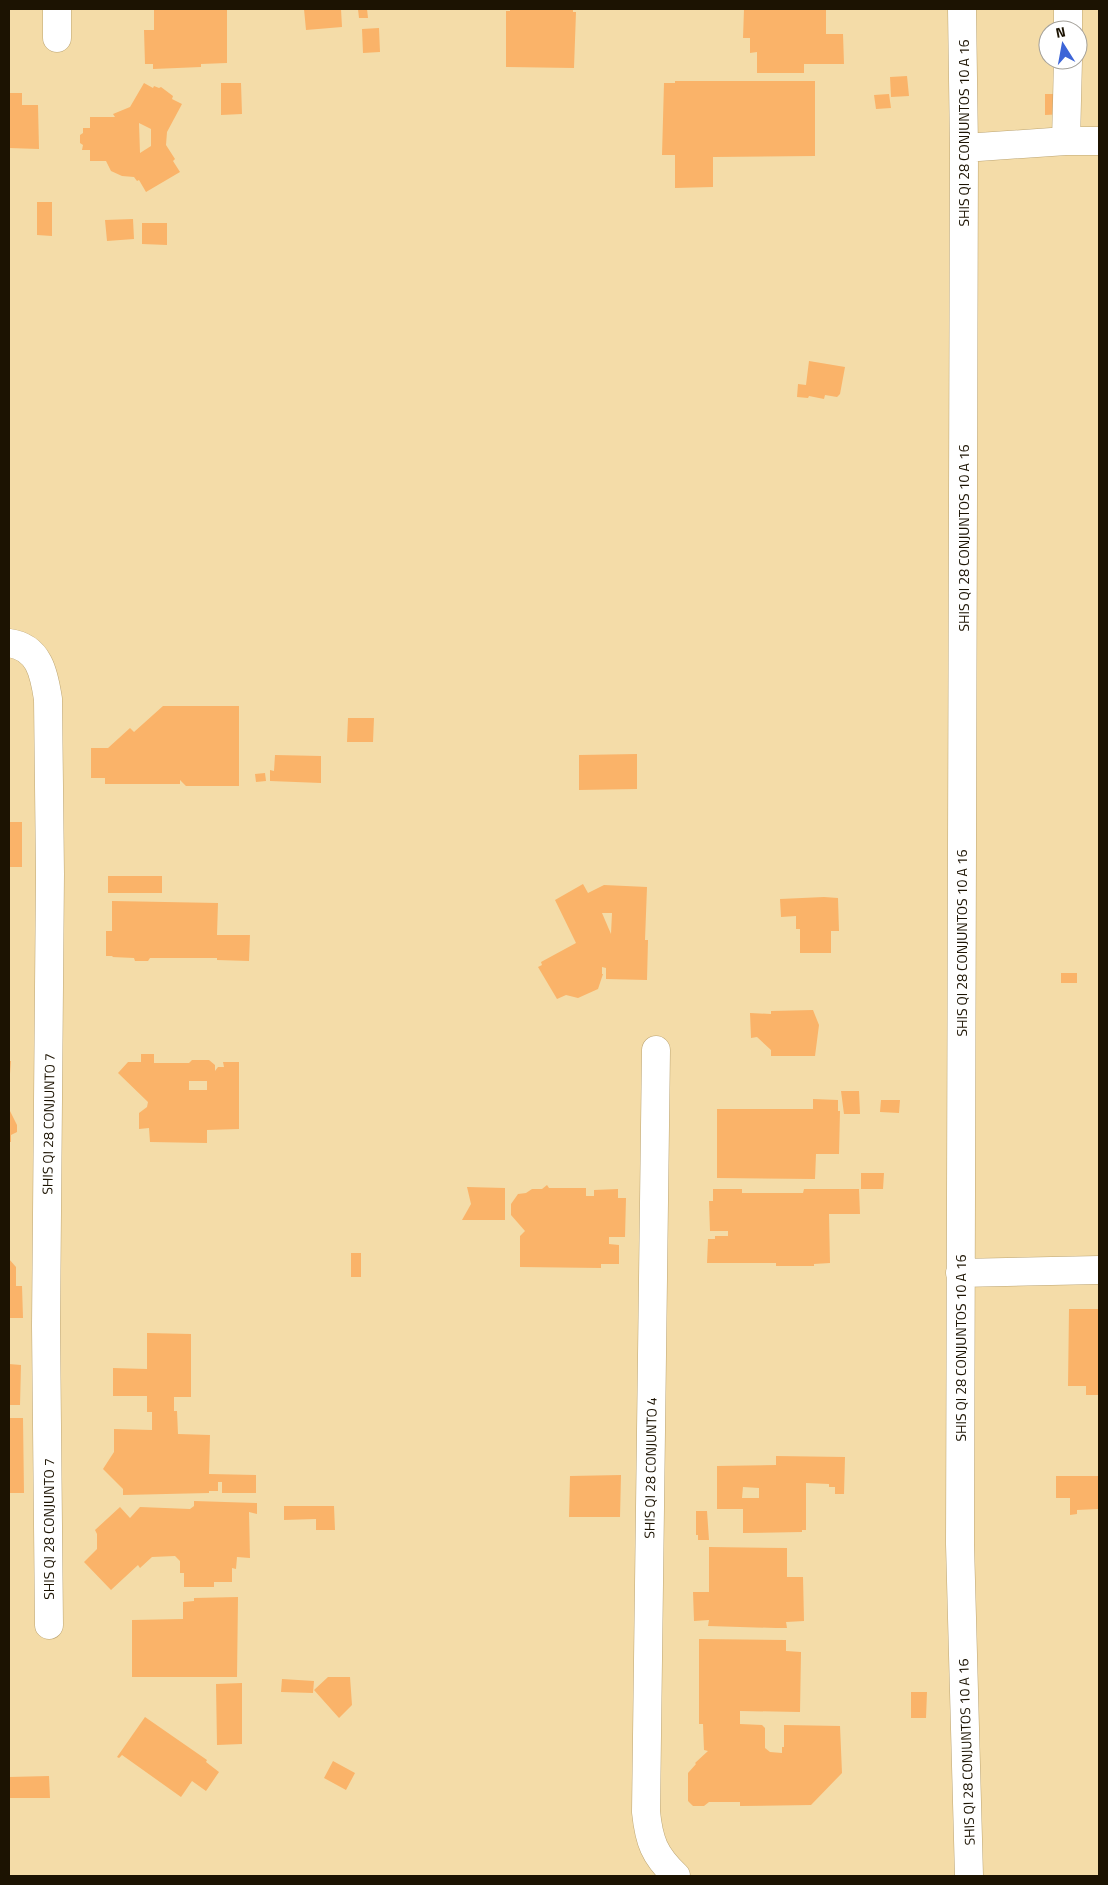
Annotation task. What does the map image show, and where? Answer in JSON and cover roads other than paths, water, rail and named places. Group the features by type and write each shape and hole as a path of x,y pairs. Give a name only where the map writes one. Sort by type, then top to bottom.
{"street":[{"path":"57,9 57,38"},
{"name":"SHIS QI 28 CONJUNTOS 10 A 16","path":"962,9 964,148 960,1544 969,1876"},
{"path":"1066,141 1068,70"},
{"path":"964,148 1066,141 1099,141"},
{"name":"SHIS QI 28 CONJUNTO 7","path":"9,643 25,648 38,660 45,675 48,699 50,884 46,1326 49,1625"},
{"name":"SHIS QI 28 CONJUNTO 4","path":"656,1050 646,1812 648,1836 655,1850 676,1876"},
{"path":"960,1274 1099,1270"}]}
